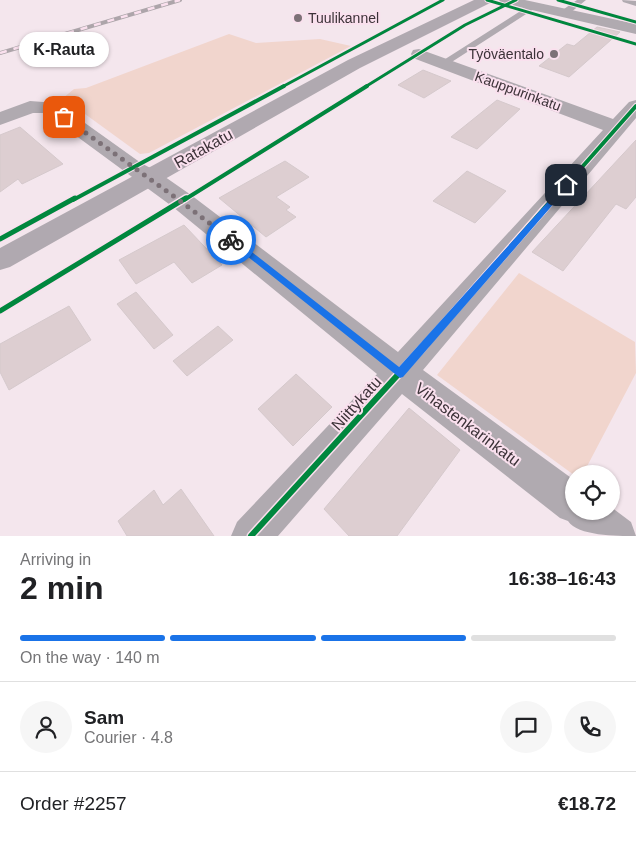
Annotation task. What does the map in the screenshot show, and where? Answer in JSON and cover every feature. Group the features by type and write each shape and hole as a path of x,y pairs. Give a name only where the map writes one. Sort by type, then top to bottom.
{"main road":[{"name":"Ratakatu","path":"0,260 354,64 458,0"},
{"name":"Ratakatu","path":"354,64 485,0"}],"street":[{"path":"506,0 567,11 588,19"},
{"path":"535,4 610,25 636,35"},
{"path":"610,25 636,29"},
{"name":"Kauppurinkatu","path":"419,54 627,117"},
{"name":"Vihastenkarinkatu","path":"0,119 30,107 50,107 133,168 150,177 400,373 565,497"},
{"name":"Niittykatu","path":"251,536 400,373 627,117"},
{"path":"596,520 617,536"}],"lane":[{"path":"567,11 582,0"},
{"path":"626,0 636,4"},
{"path":"444,63 535,4"}],"shaded area":[{"path":"229,34 256,43 320,39 351,46 149,153 140,154 63,98 74,89 86,88"},
{"path":"519,273 635,342 636,373 588,465 565,465 565,468 437,375"}],"building":[{"path":"597,27 620,32 569,77 539,66 567,44 574,46"},
{"path":"423,70 451,81 424,98 398,85"},
{"path":"497,100 520,109 477,149 451,137"},
{"path":"20,127 63,164 22,184 18,179 0,192 0,135"},
{"path":"636,140 636,197 626,209 616,204 563,271 532,252"},
{"path":"285,161 309,177 276,197 290,207 286,210 296,217 266,237 219,198"},
{"path":"467,171 506,191 475,223 433,201"},
{"path":"184,225 222,265 192,283 174,262 136,284 119,260"},
{"path":"136,292 173,335 154,349 117,304"},
{"path":"69,306 91,340 9,390 0,372 0,344"},
{"path":"218,326 233,340 187,376 173,361"},
{"path":"296,374 332,407 293,446 258,409"},
{"path":"409,408 460,450 397,536 349,536 324,509"},
{"path":"181,489 214,536 127,536 118,521 154,490 163,505"}],"railway":[{"path":"0,53 180,0"}],"cycle path":[{"path":"0,239 443,0"},
{"path":"487,0 636,44"},
{"path":"0,311 182,201 465,25 516,0"},
{"path":"558,0 636,22"},
{"path":"251,536 400,373 636,106"}],"way so far":[{"path":"64,117 133,168 150,177 231,240"}],"place":[{"name":"Tuulikannel","path":"298,18"},
{"name":"Työväentalo","path":"554,54"},
{"name":"K-Rauta","path":"64,117"}],"route":[{"path":"231,240 400,373 566,185"}]}
